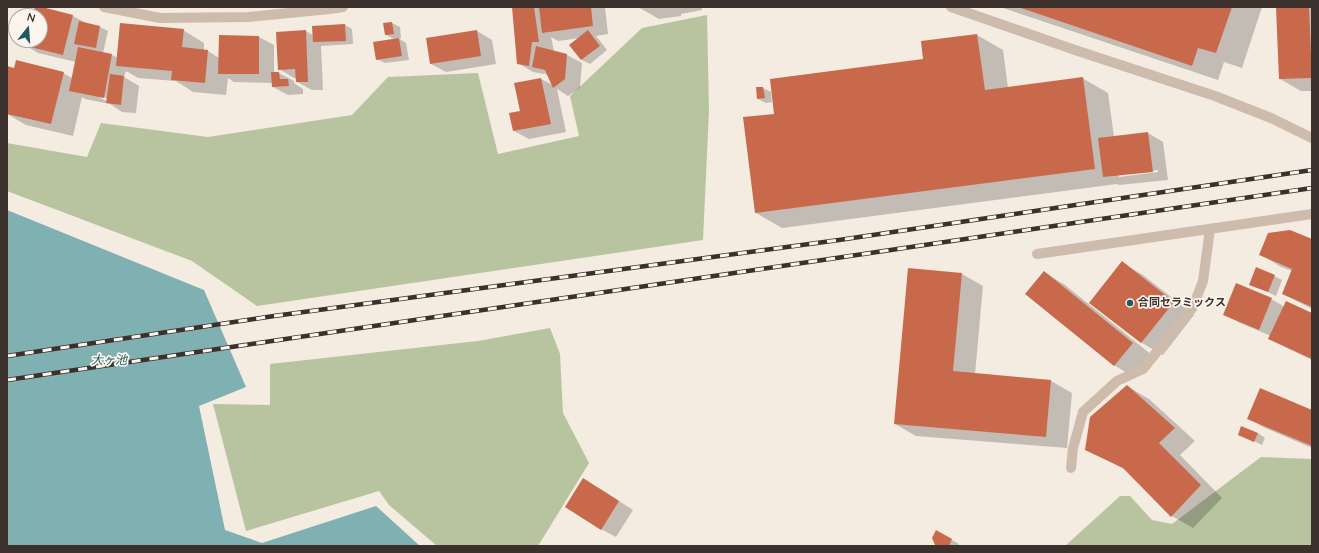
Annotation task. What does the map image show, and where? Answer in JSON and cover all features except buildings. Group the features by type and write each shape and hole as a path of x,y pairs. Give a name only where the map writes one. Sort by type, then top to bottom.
{"street":[{"path":"104,7 160,18 248,17 343,7"},
{"path":"951,7 1086,54 1215,96 1270,118 1312,138"},
{"path":"1037,254 1312,214"},
{"path":"1071,468 1073,448 1083,412 1117,381 1143,369 1193,307 1203,281 1210,229"}],"green space":[{"path":"707,15 709,111 703,240 257,306 192,261 7,191 7,143 87,157 101,123 208,137 352,115 388,77 478,73 498,154 579,136 570,96 642,28"},
{"path":"550,328 560,354 563,413 589,463 538,546 437,546 389,505 379,491 246,531 213,404 270,405 270,364 478,341"},
{"path":"1261,457 1312,459 1312,546 1065,546 1120,496 1130,496 1152,520 1172,524"}],"water":[{"name":"大ヶ池","path":"7,210 204,290 246,387 199,406 225,530 262,543 376,506 420,546 7,546"}],"railway":[{"path":"7,356 274,316 839,240 1312,170"},
{"path":"7,380 1312,188"}],"place":[{"name":"合同セラミックス","path":"1130,303"}]}
